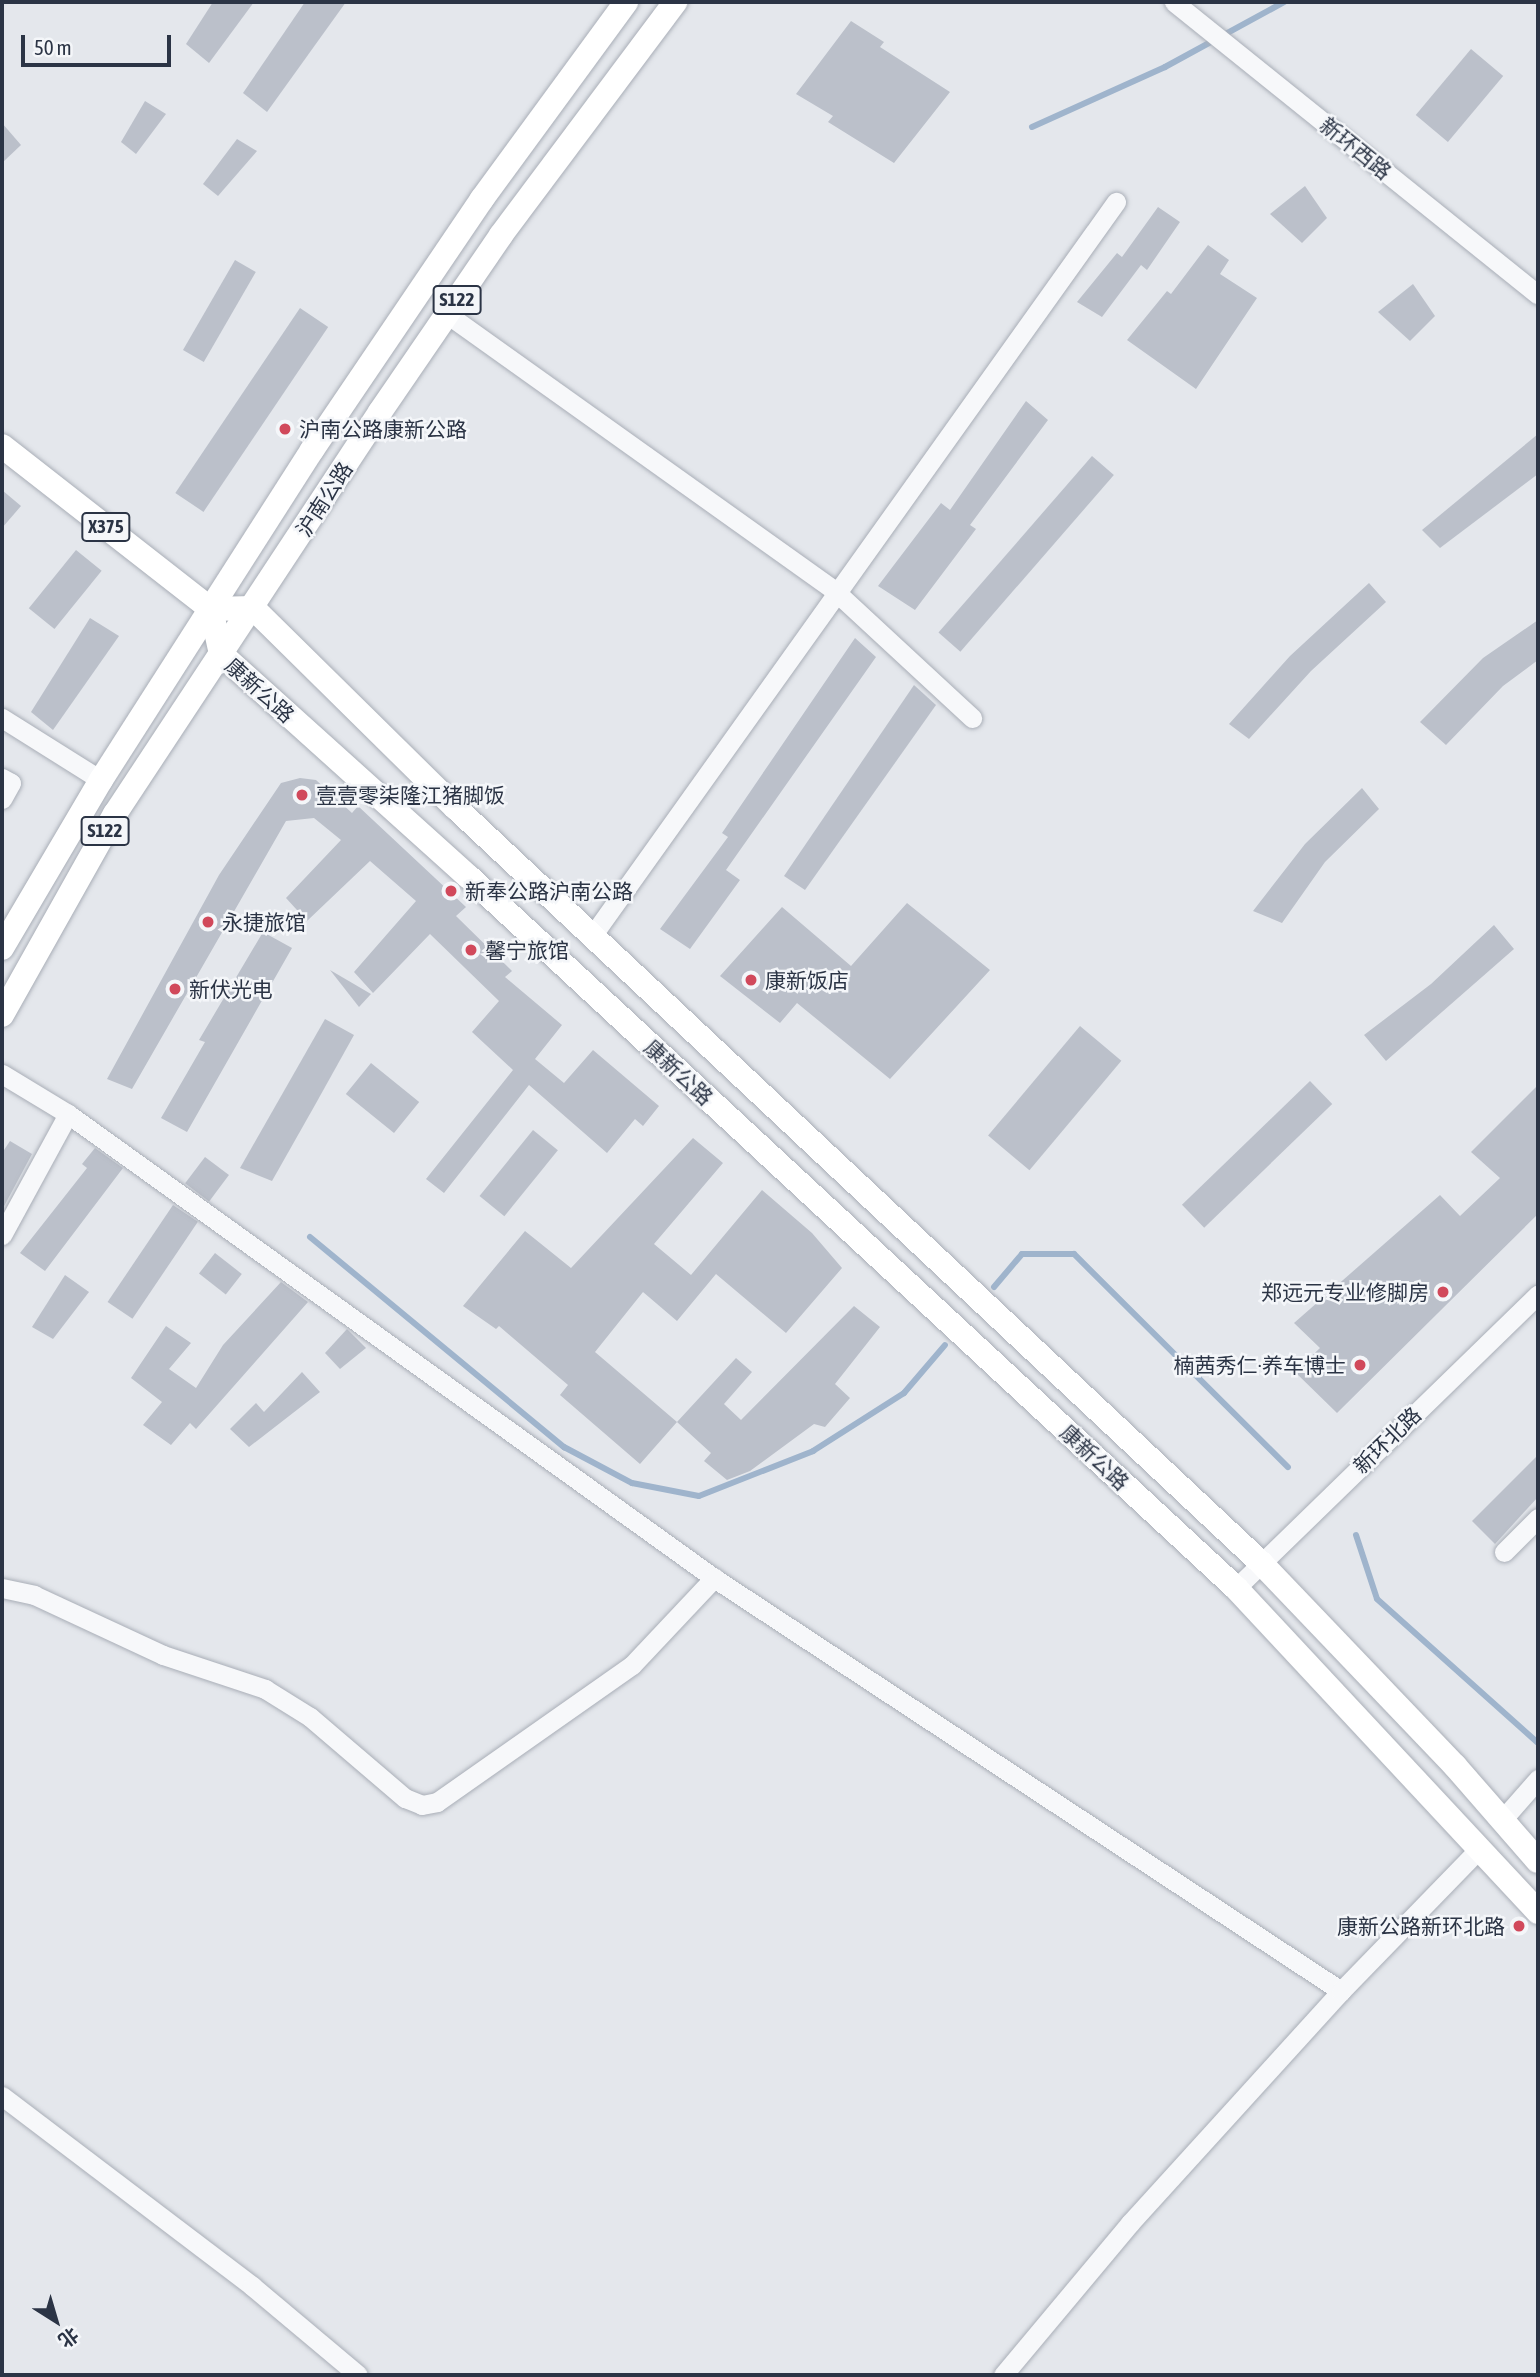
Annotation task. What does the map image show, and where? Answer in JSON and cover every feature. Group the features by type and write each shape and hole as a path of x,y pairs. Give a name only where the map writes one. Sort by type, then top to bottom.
{"main road":[{"name":"沪南公路","path":"2,948 101,780 211,609 482,199 626,2"},
{"name":"沪南公路","path":"2,1016 116,814 221,654 447,314 675,2"},
{"name":"X375","path":"2,446 211,609"},
{"path":"211,609 253,608"},
{"name":"康新公路","path":"253,608 592,936 1261,1563 1538,1861"},
{"name":"康新公路","path":"211,609 221,654 480,886 1236,1588 1538,1912"}],"street":[{"name":"新环西路","path":"1174,2 1538,295"},
{"path":"592,936 835,591 1116,202"},
{"path":"447,314 835,591 972,718"},
{"path":"2,718 101,780"},
{"path":"2,778 11,783 2,799"},
{"path":"2,1074 68,1114 714,1578 1341,1991"},
{"path":"2,1235 68,1114"},
{"name":"新环北路","path":"1236,1588 1538,1294"},
{"path":"1504,1552 1538,1518"},
{"path":"2,1588 34,1595 163,1656 265,1689 310,1717 405,1798 422,1805 437,1802 632,1665 714,1578"},
{"path":"1502,1820 1538,1779"},
{"path":"1003,2375 1130,2224 1341,1991 1479,1849"},
{"path":"2,2097 252,2286 358,2375"}],"building":[{"path":"213,2 254,2 209,63 186,44"},
{"path":"305,2 346,2 267,112 243,93"},
{"path":"851,21 884,42 880,47 950,92 894,163 828,122 833,116 796,94"},
{"path":"1471,49 1503,76 1448,142 1416,115"},
{"path":"145,101 166,114 136,154 121,142"},
{"path":"2,123 21,145 2,163"},
{"path":"237,139 257,151 218,196 203,184"},
{"path":"1305,186 1327,218 1302,243 1270,214"},
{"path":"1158,207 1180,222 1147,270 1141,265 1102,317 1077,302 1117,253 1122,257"},
{"path":"1208,245 1229,260 1220,274 1257,298 1196,389 1127,340 1167,291 1171,294"},
{"path":"235,260 256,272 204,362 183,350"},
{"path":"1413,284 1435,316 1410,341 1378,312"},
{"path":"300,308 328,327 203,512 175,493"},
{"path":"1026,401 1048,420 970,525 976,529 915,610 878,586 941,503 950,510"},
{"path":"1538,434 1538,474 1440,548 1422,530"},
{"path":"1092,456 1114,475 960,652 938,633"},
{"path":"2,490 21,506 2,528"},
{"path":"76,550 102,571 54,629 29,608"},
{"path":"1369,583 1386,602 1311,671 1249,739 1229,724 1290,656"},
{"path":"90,618 119,636 53,730 31,712"},
{"path":"1538,620 1538,660 1503,686 1446,745 1420,722 1483,658"},
{"path":"855,638 876,657 726,870 740,880 690,949 660,929 728,837 722,833"},
{"path":"914,685 936,705 805,890 784,876"},
{"path":"300,778 316,780 352,813 358,806 466,907 456,916 512,971 505,977 562,1025 535,1059 564,1083 593,1050 659,1106 643,1126 635,1119 607,1153 529,1085 444,1193 426,1179 513,1070 472,1032 499,1001 430,934 373,993 354,972 416,901 370,861 307,921 286,898 341,840 314,818 286,821 132,1089 107,1079 219,875 281,783"},
{"path":"1362,788 1379,809 1325,862 1282,923 1253,911 1305,844"},
{"path":"907,903 990,970 890,1079 797,1003 780,1023 720,976 782,907 851,966"},
{"path":"1494,925 1514,949 1386,1061 1364,1035 1431,984"},
{"path":"263,932 292,948 187,1132 161,1118 205,1042 199,1040"},
{"path":"330,970 371,994 359,1007"},
{"path":"325,1019 354,1035 272,1181 240,1168"},
{"path":"1080,1026 1121,1061 1029,1170 988,1136"},
{"path":"371,1063 419,1102 394,1133 346,1094"},
{"path":"1310,1081 1332,1104 1204,1228 1182,1205"},
{"path":"1538,1085 1538,1214 1337,1413 1295,1372 1320,1348 1294,1323 1440,1195 1460,1216 1500,1178 1471,1152"},
{"path":"533,1130 558,1150 504,1216 480,1196"},
{"path":"693,1138 723,1163 654,1244 691,1275 762,1190 812,1233 842,1268 786,1333 716,1274 677,1321 643,1292 595,1352 677,1422 640,1464 560,1395 568,1385 499,1326 496,1329 463,1306 525,1231 571,1268"},
{"path":"10,1141 32,1154 2,1210 2,1153"},
{"path":"95,1148 123,1168 45,1271 20,1253 87,1168 82,1164"},
{"path":"205,1157 229,1175 209,1201 185,1183"},
{"path":"173,1205 198,1222 132,1319 108,1302"},
{"path":"215,1253 242,1274 226,1294 199,1273"},
{"path":"65,1275 89,1292 53,1339 32,1327"},
{"path":"281,1282 308,1302 196,1429 190,1423 171,1445 143,1425 162,1402 131,1378 166,1326 191,1343 169,1369 196,1388 223,1345"},
{"path":"854,1306 880,1327 835,1384 850,1398 825,1427 814,1424 750,1471 727,1480 704,1461 711,1453 677,1422 736,1358 752,1372 724,1404 741,1420"},
{"path":"347,1329 366,1348 340,1369 325,1353"},
{"path":"302,1372 320,1392 249,1447 230,1429 256,1403 264,1412"},
{"path":"1538,1455 1538,1497 1495,1544 1472,1521"}],"waterway":[{"path":"1032,127 1165,67 1284,2"},
{"path":"310,1237 564,1447 632,1483 699,1496 813,1451 904,1393 945,1345"},
{"path":"994,1287 1022,1254 1074,1254 1288,1467"},
{"path":"1356,1535 1377,1599 1538,1743"}],"place":[{"name":"沪南公路康新公路","path":"285,429"},
{"name":"壹壹零柒隆江猪脚饭","path":"302,795"},
{"name":"新奉公路沪南公路","path":"451,891"},
{"name":"永捷旅馆","path":"208,922"},
{"name":"馨宁旅馆","path":"471,950"},
{"name":"康新饭店","path":"751,980"},
{"name":"新伏光电","path":"175,989"},
{"name":"郑远元专业修脚房","path":"1443,1292"},
{"name":"楠茜秀仁·养车博士","path":"1360,1365"},
{"name":"康新公路新环北路","path":"1519,1926"}]}
